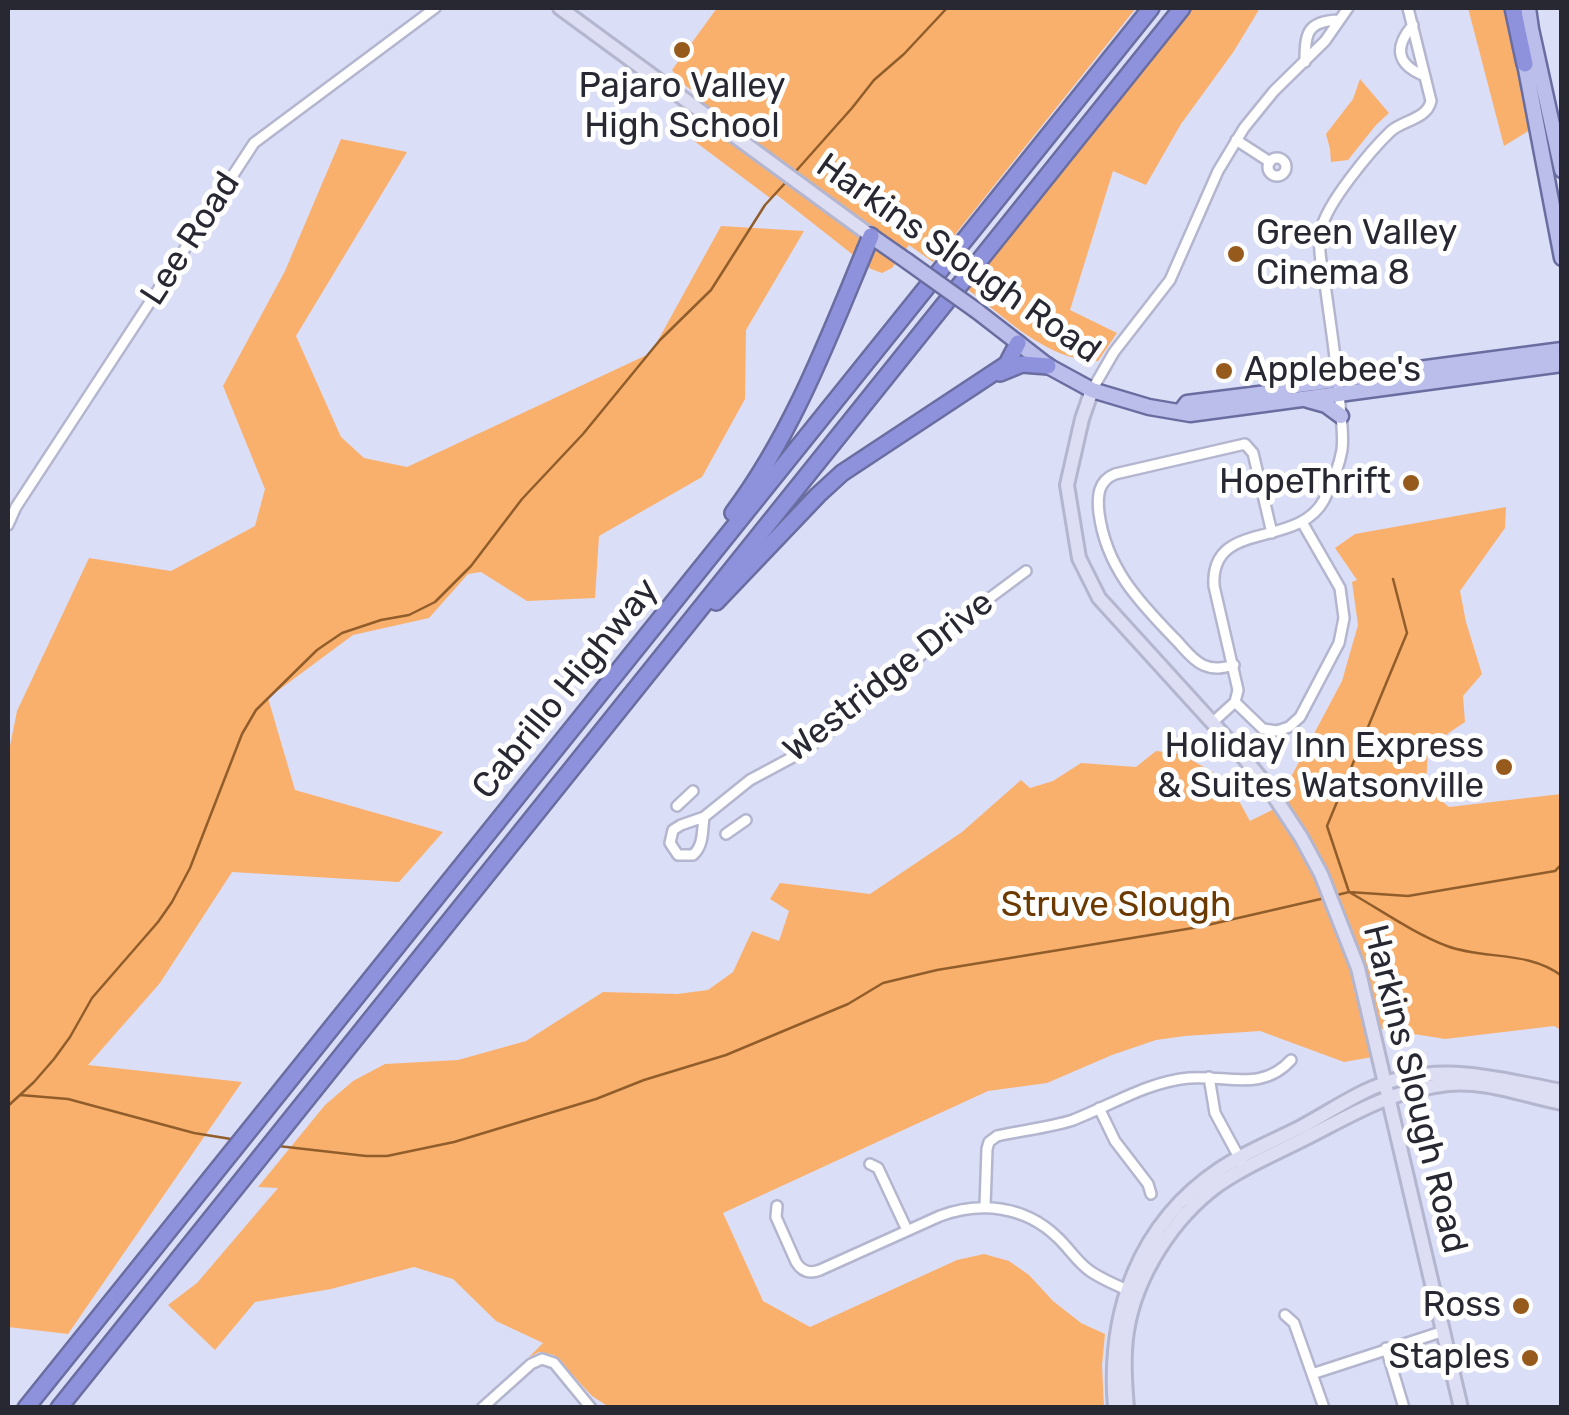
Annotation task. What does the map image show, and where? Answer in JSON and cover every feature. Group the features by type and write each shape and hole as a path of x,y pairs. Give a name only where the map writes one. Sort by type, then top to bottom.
{"highway":[{"name":"Cabrillo Highway","path":"26,1408 1152,8"},
{"name":"Cabrillo Highway","path":"59,1408 1182,8"},
{"path":"1515,8 1525,64"},
{"path":"662,616 688,572 782,439 871,236"},
{"path":"924,420 1007,364 1018,343"},
{"path":"660,658 834,480 1007,370 1022,364 1048,366"}],"main road":[{"name":"Harkins Slough Road","path":"560,8 1048,366 1092,390 1067,485 1078,558 1099,598 1268,786 1301,837 1329,892 1358,968 1461,1408"},
{"path":"1528,8 1562,170"},
{"path":"1525,64 1562,258"},
{"path":"1092,390 1190,414 1302,398 1338,387 1562,350"},
{"path":"1180,411 1188,403 1267,393 1290,386 1338,387 1562,364"},
{"path":"1302,398 1326,405 1341,416"},
{"path":"1115,1408 1118,1322 1132,1292 1176,1225 1242,1162 1405,1077 1474,1074 1562,1091"},
{"path":"1388,1089 1475,1084 1562,1103"},
{"path":"1127,1408 1126,1339 1132,1292"}],"street":[{"name":"Lee Road","path":"8,525 254,143 435,8"},
{"path":"1092,390 1114,352 1170,280 1218,171 1236,140 1268,98 1325,42 1348,8"},
{"path":"1212,722 1234,702 1238,686 1216,594 1214,573 1220,558 1232,545 1302,522 1319,508 1334,476 1342,445 1341,416 1321,232 1325,216 1388,134 1404,122 1431,112 1408,8"},
{"path":"1305,62 1310,30 1319,22 1339,20"},
{"path":"1413,25 1403,38 1401,55 1409,69 1426,76"},
{"path":"1236,140 1270,162"},
{"path":"1234,665 1213,668 1197,662 1130,591 1105,544 1099,490 1106,478 1117,473 1245,444 1254,453 1272,533"},
{"path":"1234,702 1263,728 1276,731 1290,727 1300,716 1339,642 1344,618 1340,588 1302,522"},
{"name":"Westridge Drive","path":"704,817 698,850 693,855 678,855 670,843 674,830 704,817 750,780 825,735 1026,571"},
{"path":"676,806 694,791"},
{"path":"726,834 746,820"},
{"path":"985,1206 987,1150 992,1140 1002,1134 1059,1124 1160,1083 1209,1077 1264,1078 1279,1073 1291,1060"},
{"path":"1209,1077 1215,1113 1242,1162"},
{"path":"1100,1108 1119,1147 1148,1184 1151,1194"},
{"path":"870,1164 878,1168 907,1230"},
{"path":"777,1206 776,1217 796,1262 808,1272 950,1212 985,1206 1008,1210 1042,1225 1085,1268 1132,1292"},
{"path":"1286,1315 1294,1323 1324,1408"},
{"path":"1312,1374 1444,1331"},
{"path":"1386,1348 1404,1408"},
{"path":"482,1408 531,1364 542,1359 554,1363 591,1408"}],"green space":[{"path":"717,8 1136,8 933,262 909,245 892,268 882,273 871,269 777,195 770,198 673,125 694,92 672,70"},
{"path":"1192,8 1260,8 1181,124 1146,185 1113,171 1070,310 1117,333 1098,361 1061,354 1028,336 967,289"},
{"path":"1468,8 1504,8 1530,130 1504,146"},
{"path":"1360,79 1389,113 1348,160 1331,162 1326,134 1353,99"},
{"path":"341,139 407,152 296,336 341,437 364,458 407,467 651,353 721,226 804,231 746,330 745,399 702,477 599,536 595,598 527,601 481,572 468,574 429,618 353,635 268,698 295,790 443,832 399,882 232,872 160,983 88,1065 242,1082 68,1334 8,1327 8,756 17,711 89,558 171,571 255,526 265,489 223,386 285,271"},
{"name":"Struve Slough","path":"1506,507 1505,528 1460,591 1482,674 1463,696 1465,722 1428,747 1426,788 1449,807 1561,794 1561,1030 1554,1026 1445,1039 1370,1027 1378,1056 1344,1062 1260,1031 1156,1040 1047,1083 988,1091 723,1213 763,1301 810,1327 957,1260 984,1254 1009,1261 1081,1323 1105,1334 1104,1407 609,1407 592,1396 554,1355 539,1352 528,1358 543,1343 496,1321 453,1279 414,1267 331,1289 255,1302 215,1350 168,1305 197,1283 278,1188 258,1187 325,1105 353,1081 385,1064 458,1060 526,1041 603,992 677,994 708,990 733,972 752,931 779,941 789,911 770,899 780,883 870,894 962,832 1021,780 1030,788 1053,781 1081,763 1136,767 1156,751 1181,754 1228,781 1250,821 1274,809 1342,681 1358,625 1352,582 1357,580 1335,548 1355,534"}],"waterway":[{"path":"796,171 874,80 947,8"},
{"path":"8,1106 54,1059 92,998 172,902 190,868 242,734 256,710 317,650 342,633 409,615 435,602 471,566 522,499 583,434 660,340 711,290 765,205 787,181"},
{"path":"1393,579 1407,633 1327,826 1349,892 1408,896 1555,871 1562,864"},
{"name":"Struve Slough","path":"1333,896 1349,892 1447,946 1535,962 1562,976"},
{"name":"Struve Slough","path":"278,1146 387,1156 454,1142 726,1055 848,1004 883,983 937,970 1199,927 1325,898"},
{"name":"Struve Slough","path":"20,1095 68,1099 231,1139"}],"place":[{"name":"Pajaro Valley High School","path":"682,50"},
{"name":"Green Valley Cinema 8","path":"1236,254"},
{"name":"Applebee's","path":"1224,371"},
{"name":"HopeThrift","path":"1411,483"},
{"name":"Holiday Inn Express & Suites Watsonville","path":"1504,767"},
{"name":"Ross","path":"1521,1306"},
{"name":"Staples","path":"1530,1358"}]}
